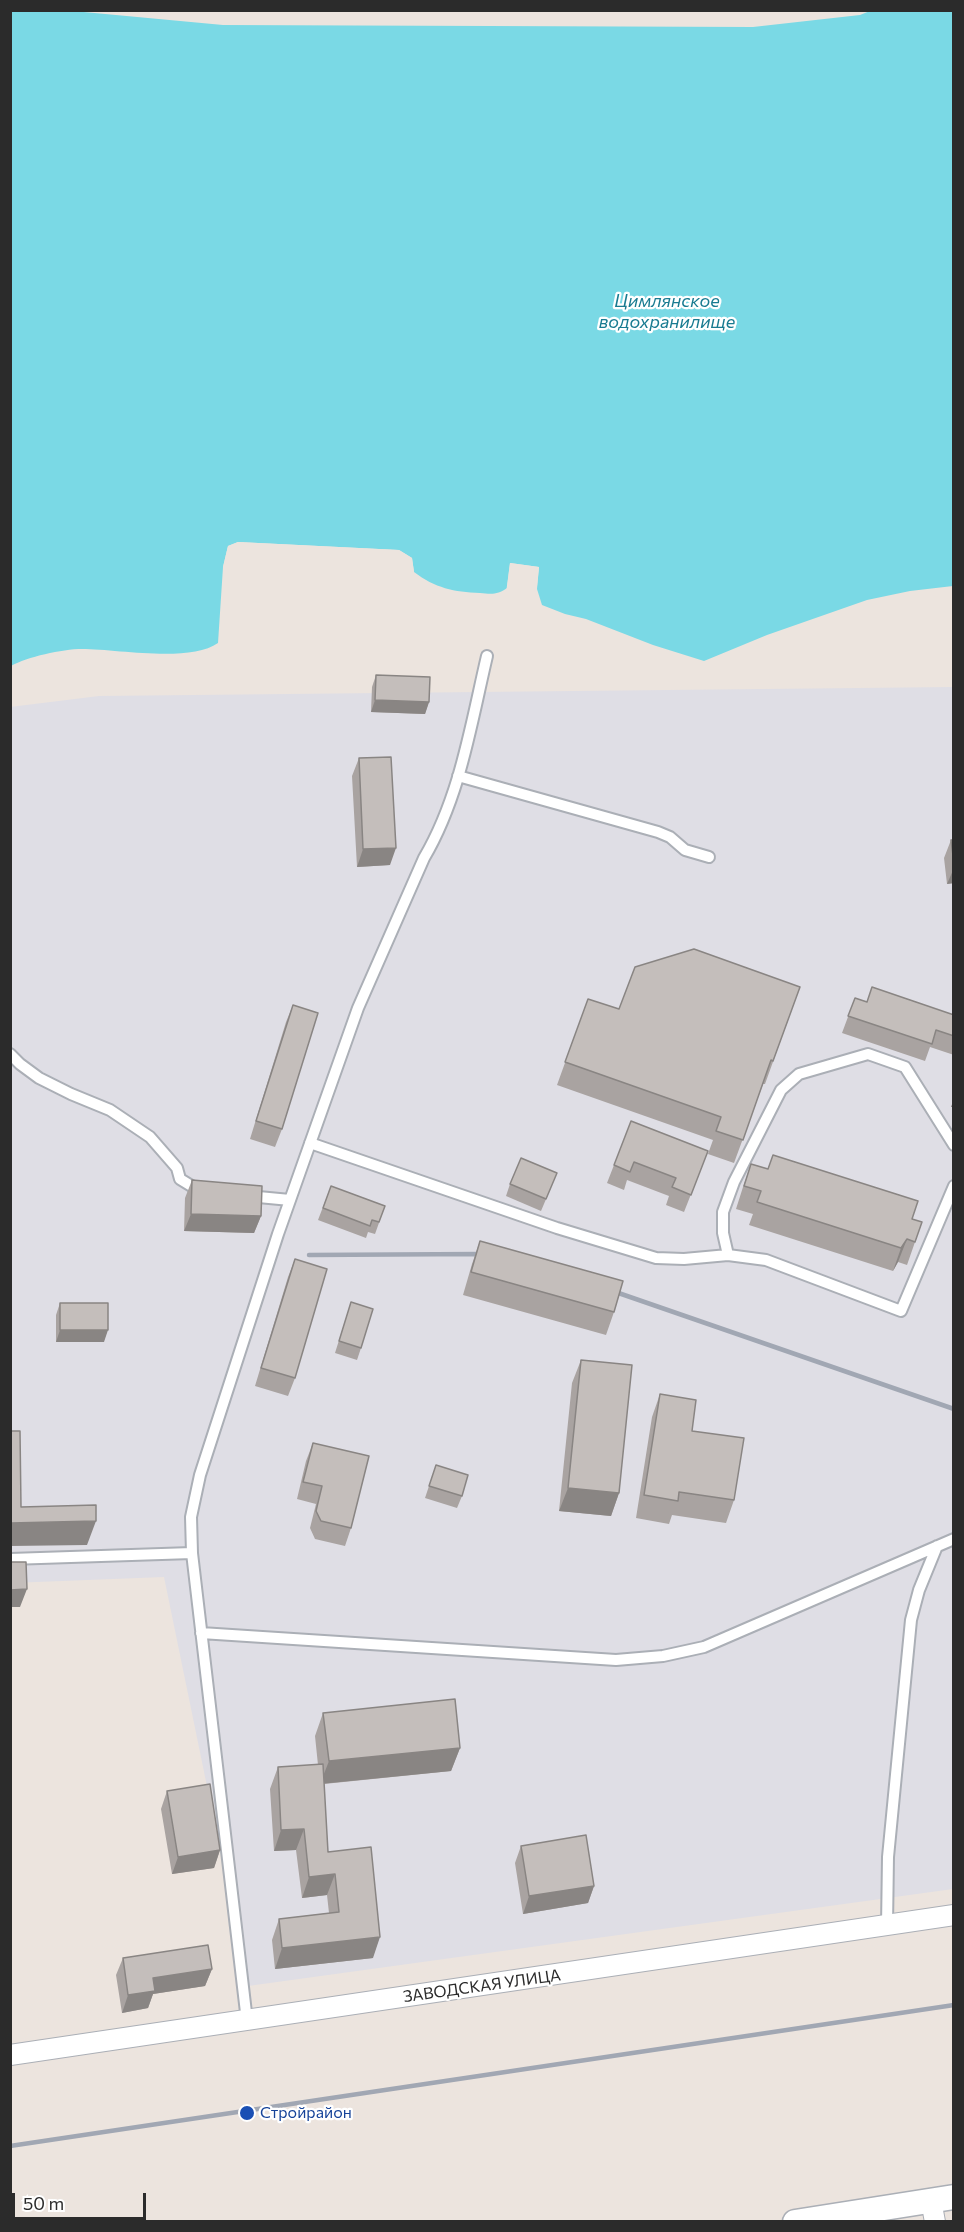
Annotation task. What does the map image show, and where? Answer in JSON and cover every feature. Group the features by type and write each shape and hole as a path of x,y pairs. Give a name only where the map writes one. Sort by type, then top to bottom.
{"street":[{"name":"ЗАВОДСКАЯ УЛИЦА","path":"10,2055 954,1916"},
{"path":"795,2222 940,2206"}],"lane":[{"path":"247,2021 192,1552 191,1517 201,1475 290,1200 358,1008 424,858 438,836 450,804 488,656"},
{"path":"458,776 657,832 670,837 685,850 710,857"},
{"path":"10,1054 39,1078 70,1094 110,1110 133,1125 163,1150 177,1168 180,1179 198,1190 209,1192"},
{"path":"728,1256 723,1233 723,1212 734,1182 781,1090 799,1074 868,1054 905,1068 954,1145"},
{"path":"310,1143 556,1228 656,1258 728,1256 766,1260 901,1311 954,1186"},
{"path":"232,1194 290,1200"},
{"path":"201,1633 616,1660 663,1656 704,1647 954,1539"},
{"path":"887,1926 888,1857 911,1620 919,1590 937,1546"},
{"path":"10,1559 192,1552"}],"shaded area":[{"path":"953,687 953,1889 248,1986 164,1577 11,1583 10,707 99,696"}],"water":[{"name":"Цимлянское водохранилище","path":"10,11 73,11 223,25 753,27 860,15 870,11 953,11 953,586 910,591 867,600 767,635 704,661 542,605 537,589 539,567 510,563 507,588 494,594 453,590 430,582 414,572 412,558 399,550 238,542 228,546 223,567 218,643 206,649 172,654 74,649 35,657 11,666"}],"pier":[{"path":"238,542 399,550 412,558 414,572 411,572 409,560 398,553 238,545 230,548 226,567 223,567 228,546"},
{"path":"510,563 539,567 536,596 534,589 536,569 512,567 510,589 506,593"}],"building":[{"path":"376,675 430,677 429,702 375,700"},
{"path":"391,757 396,848 363,849 359,758"},
{"path":"951,840 954,840 954,864"},
{"path":"694,949 800,987 743,1140 716,1131 721,1117 565,1062 588,999 619,1009 635,967"},
{"path":"872,987 954,1015 954,1036 936,1030 932,1044 848,1016 855,998 867,1002"},
{"path":"293,1005 318,1013 282,1129 256,1121"},
{"path":"631,1121 708,1151 691,1195 672,1187 676,1178 634,1162 630,1172 614,1165"},
{"path":"773,1155 918,1201 912,1219 922,1222 915,1242 907,1239 901,1248 757,1202 761,1191 744,1186 751,1164 768,1169"},
{"path":"521,1158 557,1173 546,1199 510,1184"},
{"path":"192,1180 262,1186 261,1216 191,1214"},
{"path":"331,1186 385,1206 379,1222 372,1220 370,1226 323,1208"},
{"path":"480,1241 623,1281 614,1312 471,1272"},
{"path":"295,1259 327,1269 295,1378 261,1368"},
{"path":"351,1302 373,1309 361,1348 339,1341"},
{"path":"60,1303 108,1303 108,1330 60,1330"},
{"path":"581,1360 632,1365 619,1493 568,1488"},
{"path":"660,1394 696,1400 692,1431 744,1438 734,1500 679,1492 678,1501 644,1495"},
{"path":"10,1431 20,1431 21,1507 96,1505 96,1521 10,1523"},
{"path":"313,1443 369,1456 351,1528 321,1521 316,1511 322,1486 303,1482"},
{"path":"436,1465 468,1475 462,1496 429,1486"},
{"path":"10,1562 26,1562 27,1589 10,1590"},
{"path":"455,1699 460,1748 329,1761 323,1713"},
{"path":"323,1764 328,1852 371,1847 380,1937 282,1948 279,1919 339,1912 335,1874 309,1877 304,1829 281,1830 278,1767"},
{"path":"210,1784 220,1850 178,1857 167,1791"},
{"path":"586,1835 594,1886 529,1896 521,1846"},
{"path":"208,1945 212,1969 153,1978 155,1991 128,1995 123,1958"}],"railway":[{"path":"309,1255 479,1254 492,1256"},
{"path":"604,1288 954,1409"},
{"path":"10,2146 954,2005"}],"place":[{"name":"Стройрайон","path":"247,2113"}]}
